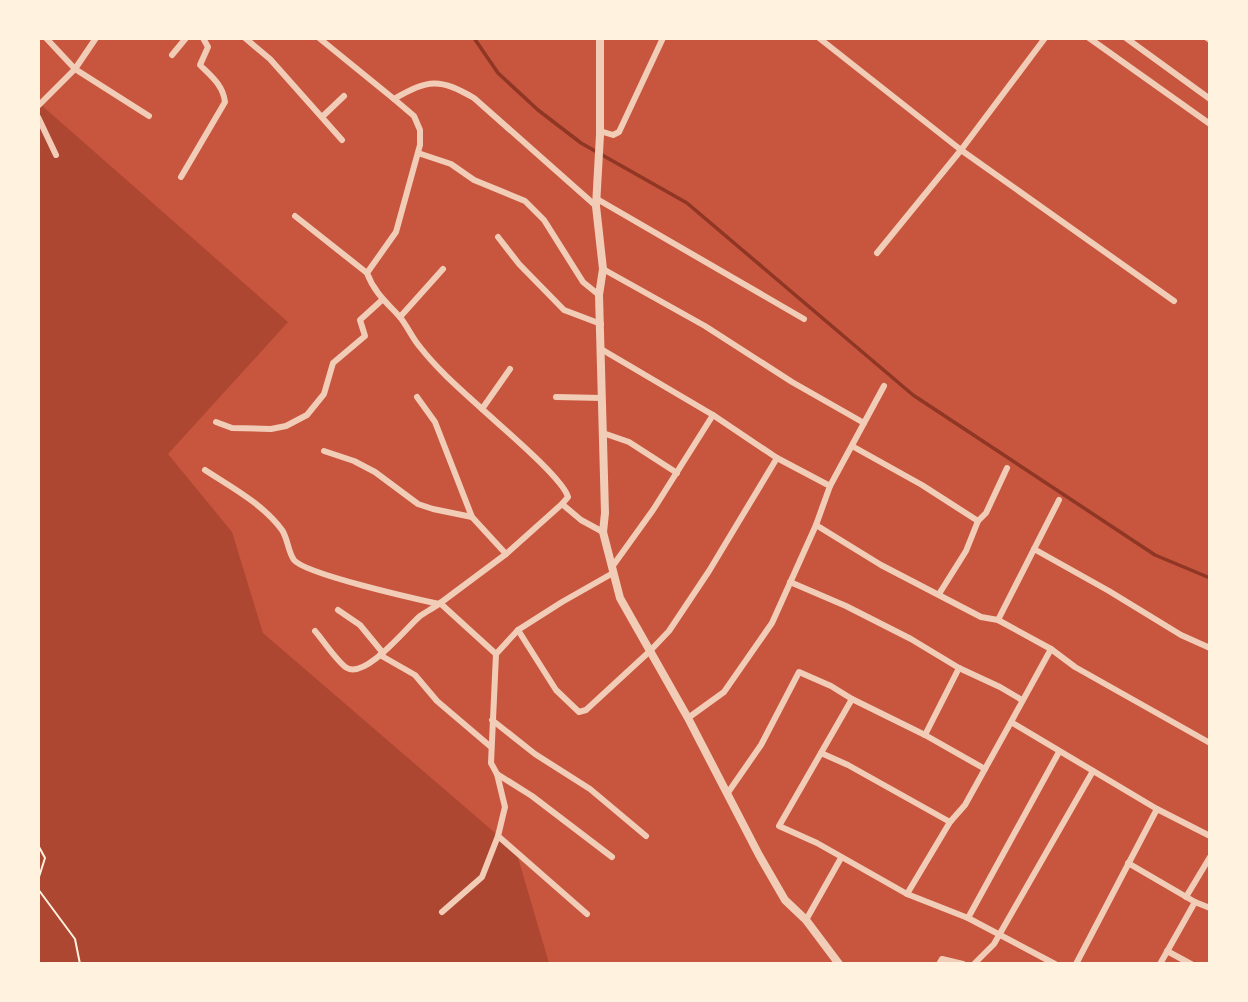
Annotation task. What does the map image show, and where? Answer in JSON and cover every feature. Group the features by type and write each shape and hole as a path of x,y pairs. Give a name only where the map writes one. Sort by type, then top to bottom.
{"street":[{"path":"46,38 75,69 149,116"},
{"path":"38,106 75,69 96,38"},
{"path":"172,55 186,38"},
{"path":"181,177 225,102 225,96 215,79 200,65 208,47 203,38"},
{"path":"245,38 270,59 342,140"},
{"path":"319,38 414,116 421,136 396,232 367,273"},
{"path":"600,38 600,133 596,203 603,269 599,295 604,532 612,570 620,598 688,718 785,900 806,920 839,964"},
{"path":"600,133 613,135 620,132 663,38"},
{"path":"819,38 961,150 1174,301"},
{"path":"877,253 961,150 1045,38"},
{"path":"1089,38 1209,124"},
{"path":"1126,38 1209,99"},
{"path":"394,99 419,85 441,83 461,91 474,98 596,203 804,319"},
{"path":"322,117 344,96"},
{"path":"38,117 56,155"},
{"path":"418,153 451,164 474,180 525,201 544,220 583,282 599,295"},
{"path":"295,215 367,273 382,300 400,317 419,346 534,456 563,486 568,497 506,554 420,617 367,664 355,670 349,669 315,631"},
{"path":"498,237 519,264 564,310 601,324"},
{"path":"400,317 443,269"},
{"path":"603,269 705,326 792,382 864,423"},
{"path":"216,422 232,428 271,429 286,426 307,415 324,394 333,363 365,336 360,320 382,300"},
{"path":"601,349 713,415 777,458 830,486"},
{"path":"482,409 510,369"},
{"path":"688,718 724,692 772,623 816,526 830,486 884,386"},
{"path":"417,397 435,422 472,517 506,554"},
{"path":"556,397 602,398"},
{"path":"442,912 482,877 498,836 505,807 497,774 491,763 496,654 518,630 612,570 713,415"},
{"path":"603,433 629,442 677,473"},
{"path":"852,446 922,485 978,521"},
{"path":"324,451 354,461 375,472 418,504 472,517"},
{"path":"518,630 556,690 579,712 586,710 669,631 709,571 777,458"},
{"path":"939,594 965,551 978,521 986,513 1007,468"},
{"path":"205,470 252,501 273,520 283,531 294,560 303,566 341,579 439,604 496,654"},
{"path":"998,620 1059,500"},
{"path":"562,504 581,520 604,532"},
{"path":"816,526 881,565 981,617 998,620 1051,649 1075,667 1209,743"},
{"path":"1034,549 1110,591 1181,635 1209,648"},
{"path":"790,582 846,606 911,639 1022,701"},
{"path":"338,610 360,625 381,654 415,675 437,701 491,747"},
{"path":"907,894 950,822 965,805 1051,649"},
{"path":"925,736 959,668"},
{"path":"727,794 761,745 799,672 831,685 852,699 985,769"},
{"path":"852,699 779,826 817,843 907,894 968,918 1055,964"},
{"path":"492,720 535,754 590,789 646,836"},
{"path":"1011,722 1157,809 1209,836"},
{"path":"968,918 1059,752"},
{"path":"821,754 848,765 950,822"},
{"path":"974,964 994,944 1093,771"},
{"path":"497,774 532,796 612,857"},
{"path":"1076,964 1157,809"},
{"path":"498,836 587,914"},
{"path":"1186,897 1209,857"},
{"path":"806,920 841,858"},
{"path":"1128,863 1209,908"},
{"path":"1160,964 1195,902"},
{"path":"1167,950 1191,964"},
{"path":"939,964 942,959 963,964"}],"path":[{"path":"38,845 45,858 38,880"},
{"path":"38,889 75,939 80,964"}],"shaded area":[{"path":"39,103 288,322 168,454 232,532 263,633 516,851 549,963 39,964"}],"waterway":[{"path":"474,38 498,73 538,110 581,143 687,203 913,395 1155,555 1210,578"}]}
